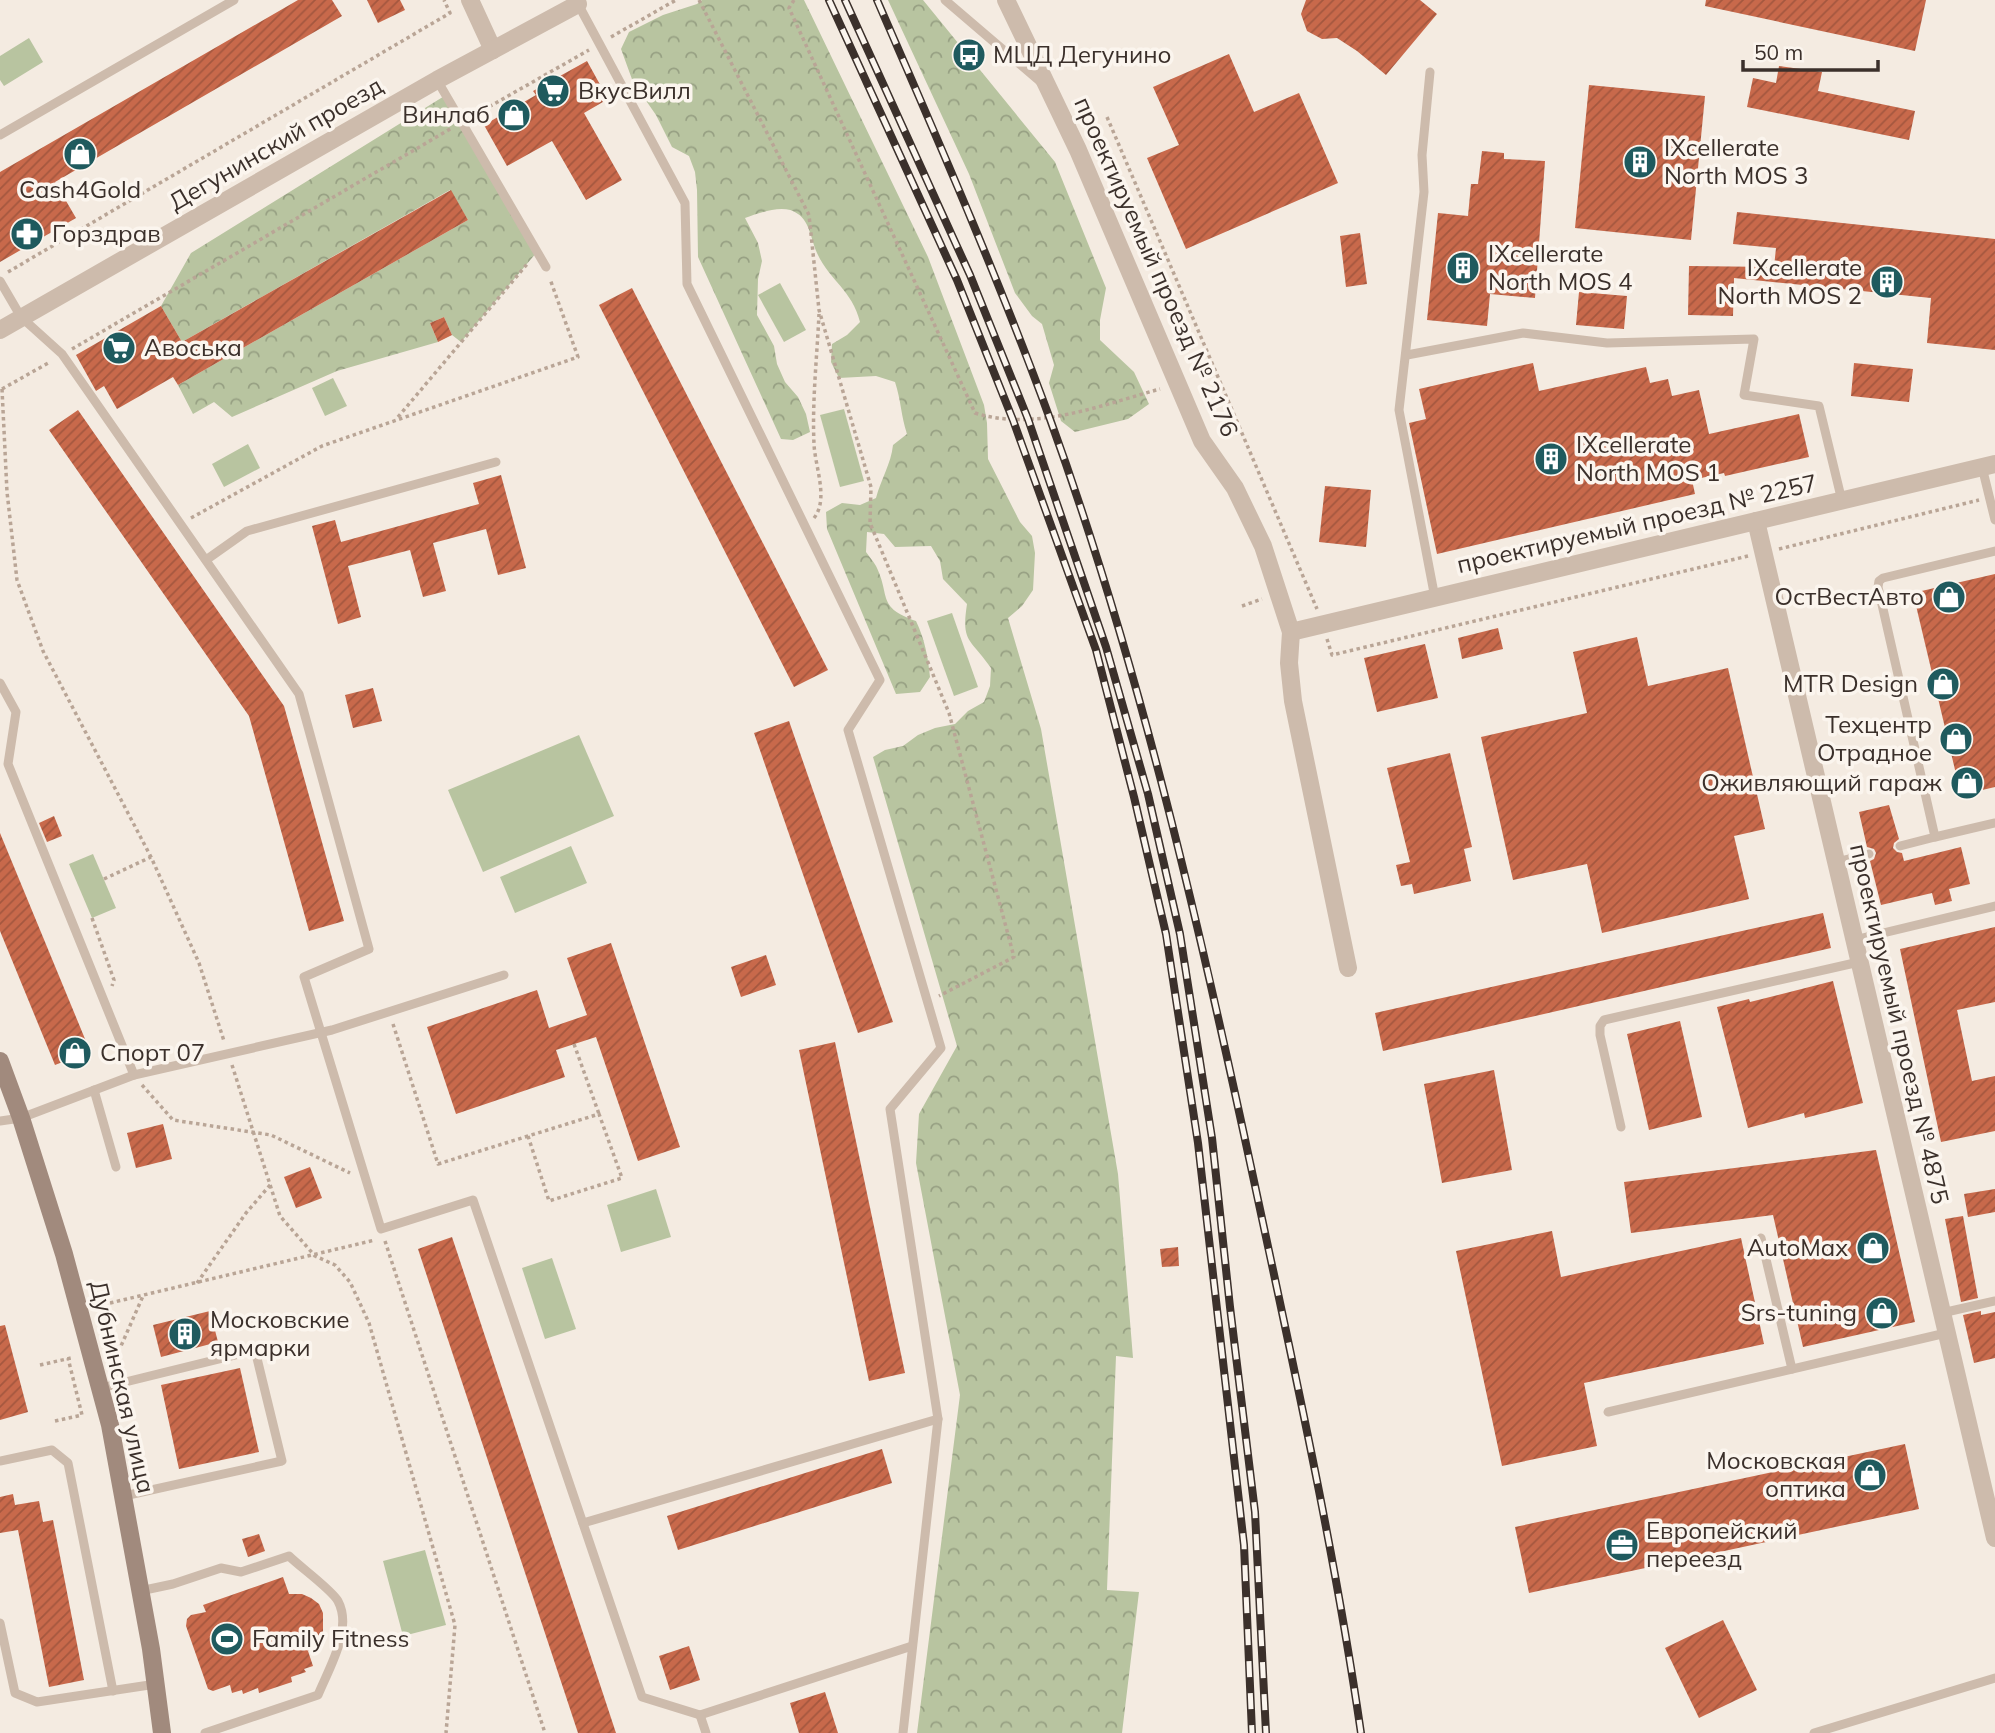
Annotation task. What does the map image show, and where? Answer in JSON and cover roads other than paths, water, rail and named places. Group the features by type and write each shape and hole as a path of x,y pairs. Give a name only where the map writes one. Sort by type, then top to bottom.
{"main road":[{"name":"Дубнинская улица","path":"0,1061 68,1265 101,1388 124,1496 157,1684 162,1733"}],"street":[{"path":"470,0 493,50"},
{"name":"проектируемый проезд № 2176","path":"1006,0 1078,150 1202,441 1235,488 1263,546 1291,632"},
{"name":"Дегунинский проезд","path":"0,330 577,2"},
{"name":"проектируемый проезд № 2257","path":"1291,632 1989,466"},
{"name":"проектируемый проезд № 4875","path":"1756,521 1995,1538"},
{"path":"1291,632 1289,663 1293,701 1348,968"}],"lane":[{"path":"0,135 234,0"},
{"path":"945,0 1049,90"},
{"path":"577,2 685,203 687,284 880,680 848,730 941,1048 890,1109 937,1419 903,1733"},
{"path":"1430,72 1422,155 1424,192 1399,410 1435,597"},
{"path":"438,80 546,268"},
{"path":"0,279 21,317 62,354 299,694 369,949 304,977 381,1229 473,1200 642,1697 700,1714 912,1646"},
{"path":"1407,355 1523,332 1607,344 1754,339 1744,395 1819,406 1842,500"},
{"path":"206,560 247,531 496,462"},
{"path":"1989,466 1990,498 1995,520"},
{"path":"1935,837 1879,582 1883,578 1995,551"},
{"path":"0,683 16,712 8,764 134,1075"},
{"path":"1900,846 1995,823"},
{"path":"1836,862 1868,854"},
{"path":"1854,940 1995,906"},
{"path":"1622,1127 1600,1035 1600,1026 1604,1020 1859,962"},
{"path":"0,1121 21,1118 134,1075 321,1033 504,975"},
{"path":"94,1090 116,1167"},
{"path":"1761,1238 1792,1369"},
{"path":"1942,1313 1995,1301"},
{"path":"1608,1412 1946,1333"},
{"path":"101,1388 255,1350 282,1461 124,1496"},
{"path":"583,1523 937,1419"},
{"path":"0,1461 52,1450 68,1463 113,1691"},
{"path":"140,1591 173,1584 220,1568 241,1573 289,1556 337,1599 344,1619 339,1644 318,1695 205,1733"},
{"path":"0,1623 15,1693 37,1702 157,1684"},
{"path":"1814,1733 1995,1678"},
{"path":"700,1714 706,1733"}],"railway":[{"path":"829,0 957,280 1013,420 1096,650 1134,797 1166,934 1198,1143 1244,1545 1252,1733"},
{"path":"845,0 970,275 1028,419 1106,647 1148,794 1180,934 1212,1138 1255,1512 1266,1733"},
{"path":"877,0 988,260 1050,419 1082,512 1140,701 1212,988 1254,1181 1326,1525 1361,1733"}],"place":[{"name":"МЦД Дегунино","path":"969,55"},
{"name":"ВкусВилл","path":"553,91"},
{"name":"Винлаб","path":"514,115"},
{"name":"Cash4Gold","path":"80,154"},
{"name":"IXcellerate North MOS 3","path":"1640,162"},
{"name":"Горздрав","path":"27,234"},
{"name":"IXcellerate North MOS 4","path":"1463,268"},
{"name":"IXcellerate North MOS 2","path":"1887,282"},
{"name":"Авоська","path":"119,348"},
{"name":"IXcellerate North MOS 1","path":"1551,459"},
{"name":"ОстВестАвто","path":"1949,597"},
{"name":"MTR Design","path":"1943,684"},
{"name":"Техцентр Отрадное","path":"1956,739"},
{"name":"Оживляющий гараж","path":"1967,783"},
{"name":"Спорт 07","path":"75,1053"},
{"name":"AutoMax","path":"1873,1248"},
{"name":"Srs-tuning","path":"1882,1313"},
{"name":"Московские ярмарки","path":"185,1334"},
{"name":"Московская оптика","path":"1870,1475"},
{"name":"Европейский переезд","path":"1622,1545"},
{"name":"Family Fitness","path":"227,1639"}]}
